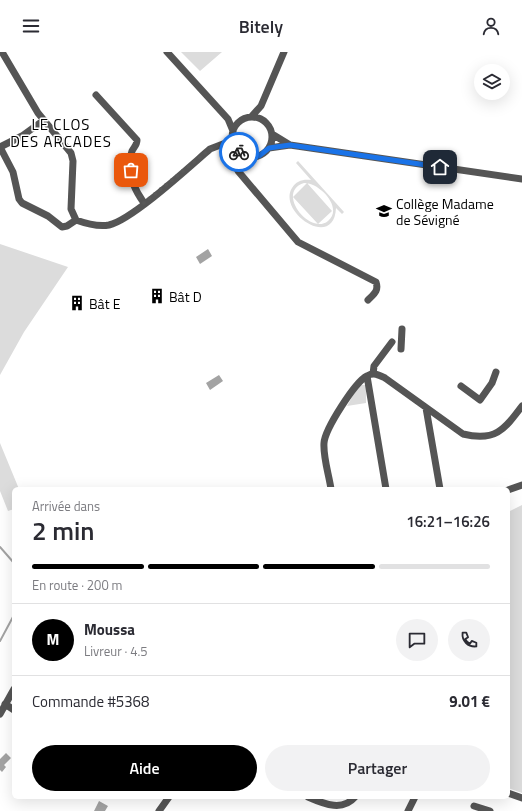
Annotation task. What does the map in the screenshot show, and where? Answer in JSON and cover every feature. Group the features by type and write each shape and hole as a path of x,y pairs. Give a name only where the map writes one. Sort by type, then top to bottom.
{"street":[{"path":"2,52 38,113 71,153 73,161 71,209 76,220 93,226 110,224 121,220 210,149 223,144 233,133 240,121"},
{"path":"167,52 228,119 236,148 236,165 238,171 298,242 376,282 378,288 368,300"},
{"path":"228,119 240,121 251,117 261,106 284,52"},
{"path":"96,95 137,140 130,160 131,180 136,192 144,203"},
{"path":"261,106 262,120"},
{"path":"251,117 267,123 272,134 290,145"},
{"path":"44,120 22,136 0,147 13,172 19,199 22,203 48,216 62,227 67,226 76,220"},
{"path":"269,148 272,134"},
{"path":"223,144 236,148 246,156"},
{"path":"237,160 246,156 259,156 269,148 290,145 522,179"},
{"path":"401,349 402,329"},
{"path":"386,487 370,375 374,366 392,342"},
{"path":"461,386 480,400 492,383 496,372"},
{"path":"331,487 324,441 327,432 358,383 370,375 385,378 463,434 475,437 485,437 496,434 506,427 522,406"},
{"path":"426,408 440,487"},
{"path":"510,489 522,485"},
{"path":"0,714 12,693"},
{"path":"5,704 12,709"},
{"path":"510,794 522,798"},
{"path":"159,811 168,799"},
{"path":"312,799 337,810 343,810 349,806 353,799"},
{"path":"408,811 414,799"},
{"path":"474,806 490,811"}],"shaded area":[{"path":"181,52 222,52 200,71"},
{"path":"298,161 344,212 342,214 336,208 333,220 326,226 317,227 308,223 299,216 292,207 290,198 292,188 300,181 311,180 296,163","holes":["304,183 310,184 322,191 328,197 333,209 332,216 328,221 321,224 313,223 305,218 298,211 294,203 293,195 296,188"]},
{"path":"307,183 332,211 318,224 293,197"},
{"path":"0,244 68,267 24,332 0,375"},
{"path":"208,249 212,256 200,264 196,257"},
{"path":"219,375 223,381 210,390 206,383"},
{"path":"359,385 366,385 366,403 347,406"},
{"path":"0,443 18,487 12,487 12,510 8,511 0,491"},
{"path":"522,505 522,793 510,789 510,511"},
{"path":"6,753 11,758 4,765 6,767 2,772 0,770 0,759"},
{"path":"99,801 108,806 105,811 94,811"}],"waterway":[{"path":"0,547 12,561"},
{"path":"0,641 12,619"}],"way so far":[{"path":"131,170 131,180 136,192 144,203 210,149 223,144 234,146 239,152"}],"place":[{"name":"Collège Madame de Sévigné","path":"384,211"},
{"name":"Bât D","path":"157,296"},
{"name":"Bât E","path":"77,303"}],"district":[{"name":"LE CLOS DES ARCADES","path":"61,132"}],"route":[{"path":"239,152 246,156 252,157 265,153 269,148 290,145 440,167"}]}
